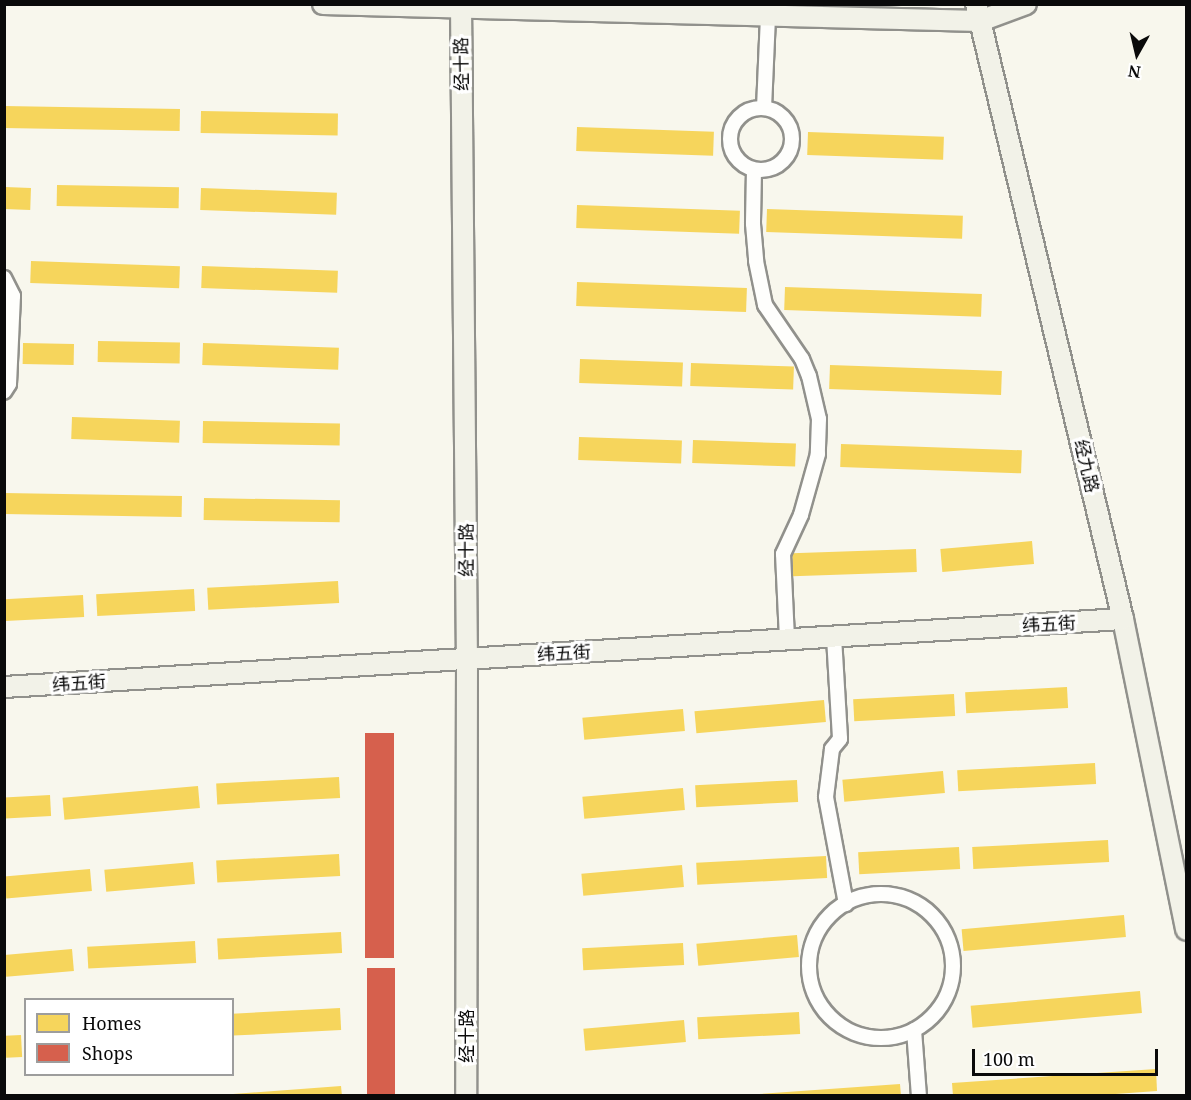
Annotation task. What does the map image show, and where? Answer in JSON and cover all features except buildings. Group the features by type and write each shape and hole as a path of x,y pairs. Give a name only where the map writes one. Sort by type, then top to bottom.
{"street":[{"path":"323,4 768,15 978,13 1026,4"},
{"name":"经十路","path":"461,6 467,659 466,1095"},
{"name":"经九路","path":"978,13 1123,619 1186,930"},
{"path":"764,108 768,15"},
{"path":"764,108 777,113 787,122 792,134 791,148 785,160 774,168 754,170 737,160 731,148 730,134 740,117 751,110 764,108"},
{"path":"754,170 753,224 756,261 765,305 802,359 819,419 818,454 801,515 783,554 786,640"},
{"path":"4,278 13,296 9,384 4,392"},
{"name":"纬五街","path":"4,687 1123,619"},
{"path":"834,637 840,739 832,749 826,797 846,904"},
{"path":"867,896 896,896 923,908 943,930 953,957 950,986 937,1012 914,1030 886,1038 857,1034 832,1018 820,1003 810,976 812,947 826,921 846,904 867,896"},
{"path":"914,1030 919,1095"}]}
